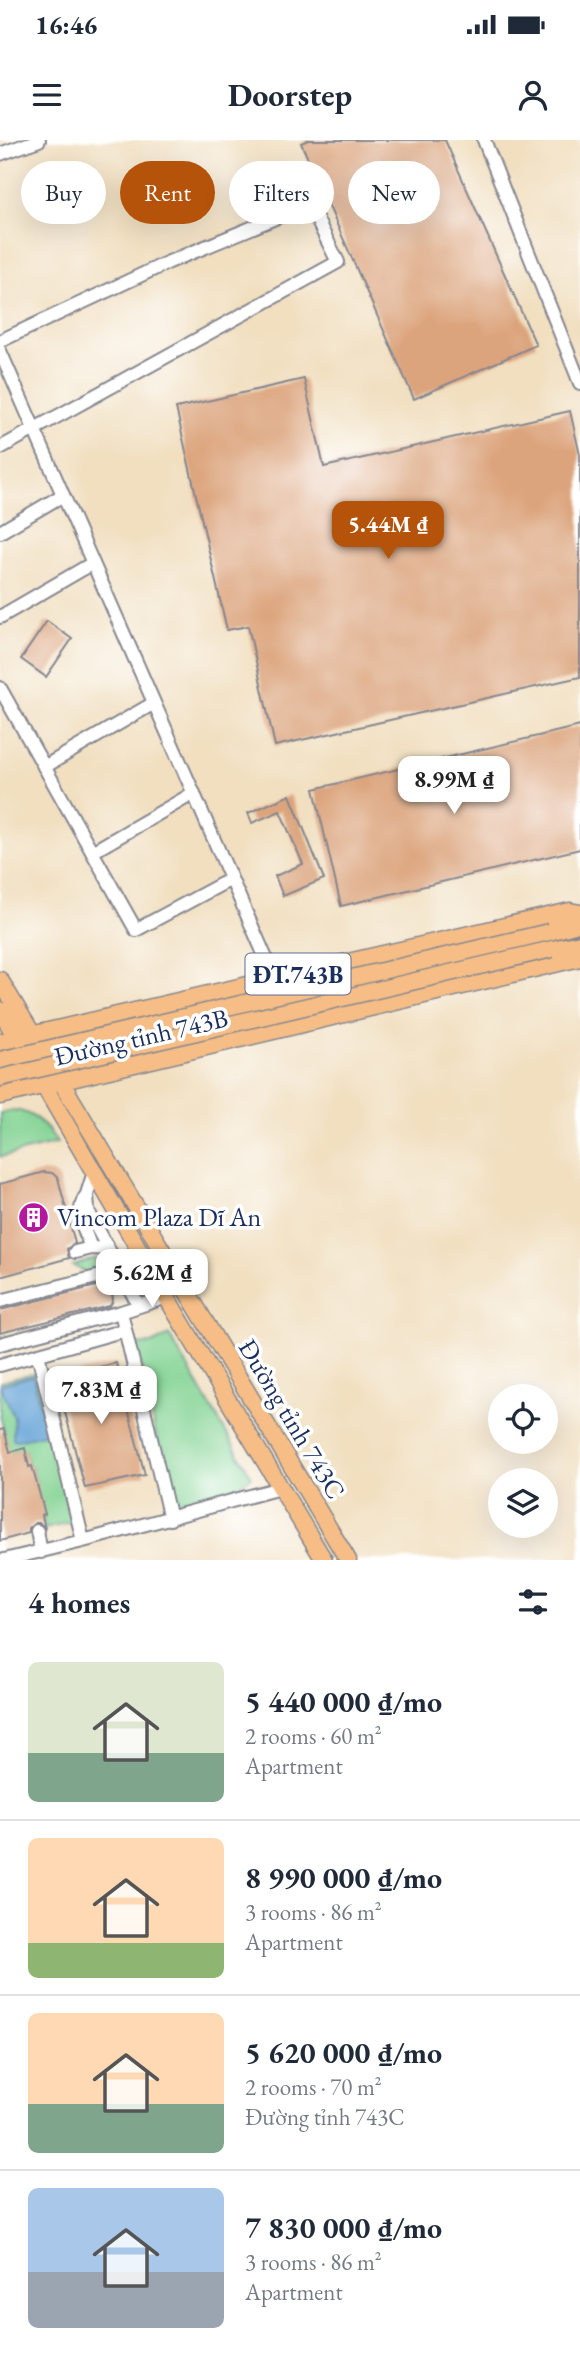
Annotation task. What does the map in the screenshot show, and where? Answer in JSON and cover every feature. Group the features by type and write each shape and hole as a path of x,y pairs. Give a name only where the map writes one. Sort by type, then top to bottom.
{"main road":[{"name":"Đường tỉnh 743B","path":"0,1042 570,911 580,913"},
{"name":"ĐT.743B","path":"0,1078 550,940 580,921"},
{"name":"ĐT.743B","path":"0,1060 550,940 580,943"},
{"name":"Đường tỉnh 743B","path":"0,1096 580,958"},
{"name":"Đường tỉnh 743C","path":"0,980 25,1036 43,1086 323,1560"},
{"name":"Đường tỉnh 743C","path":"0,1010 25,1036 59,1081 344,1555"},
{"path":"167,1297 183,1288"},
{"path":"323,1560 344,1555"}],"lane":[{"path":"0,154 39,140"},
{"path":"485,140 580,383"},
{"path":"0,341 169,262 309,204 338,262 0,448"},
{"path":"2,360 275,979"},
{"path":"0,532 63,495"},
{"path":"0,617 93,563"},
{"path":"0,688 136,930 231,879"},
{"path":"44,767 154,703"},
{"path":"92,852 194,793"},
{"path":"90,1248 80,1216 80,1204 87,1194 94,1172"},
{"path":"87,1194 88,1211 139,1307"},
{"path":"75,1252 90,1248 108,1249"},
{"path":"0,1301 121,1271"},
{"path":"0,1344 167,1297"},
{"path":"121,1312 170,1519"},
{"path":"0,1365 125,1330"},
{"path":"38,1354 83,1541"},
{"path":"4,1560 170,1519 280,1488"},
{"path":"37,1531 41,1552"}],"green space":[{"path":"21,1111 39,1121 57,1143 0,1157 0,1113"},
{"path":"96,1258 99,1270 88,1273 73,1266"},
{"path":"169,1335 252,1477 213,1497 171,1505 136,1345 152,1344"},
{"path":"35,1373 72,1522 45,1529 44,1514 25,1449 9,1452 0,1415 0,1382"}],"water":[{"path":"33,1376 47,1433 13,1439 14,1417 0,1385"}],"building":[{"path":"308,140 445,140 536,345 414,399 334,218 334,161 309,161 301,143"},
{"path":"304,379 324,467 570,411 580,455 580,677 275,746 248,626 227,630 176,408"},
{"path":"47,621 72,639 46,677 21,659"},
{"path":"580,726 580,849 341,906 314,789"},
{"path":"290,795 324,879 283,896 275,876 303,864 280,811 252,823 248,813"},
{"name":"Vincom Plaza Dĩ An","path":"44,1172 52,1173 58,1178 75,1243 67,1249 69,1258 0,1277 0,1184"},
{"path":"104,1284 111,1287 113,1300 110,1306 0,1333 0,1310"},
{"path":"116,1363 145,1475 85,1488 56,1378"},
{"path":"4,1429 10,1452 25,1448 45,1514 42,1515 45,1529 40,1523 35,1523 29,1528 29,1533 0,1541 0,1430"}],"place":[{"name":"Vincom Plaza Dĩ An","path":"34,1217"}]}
